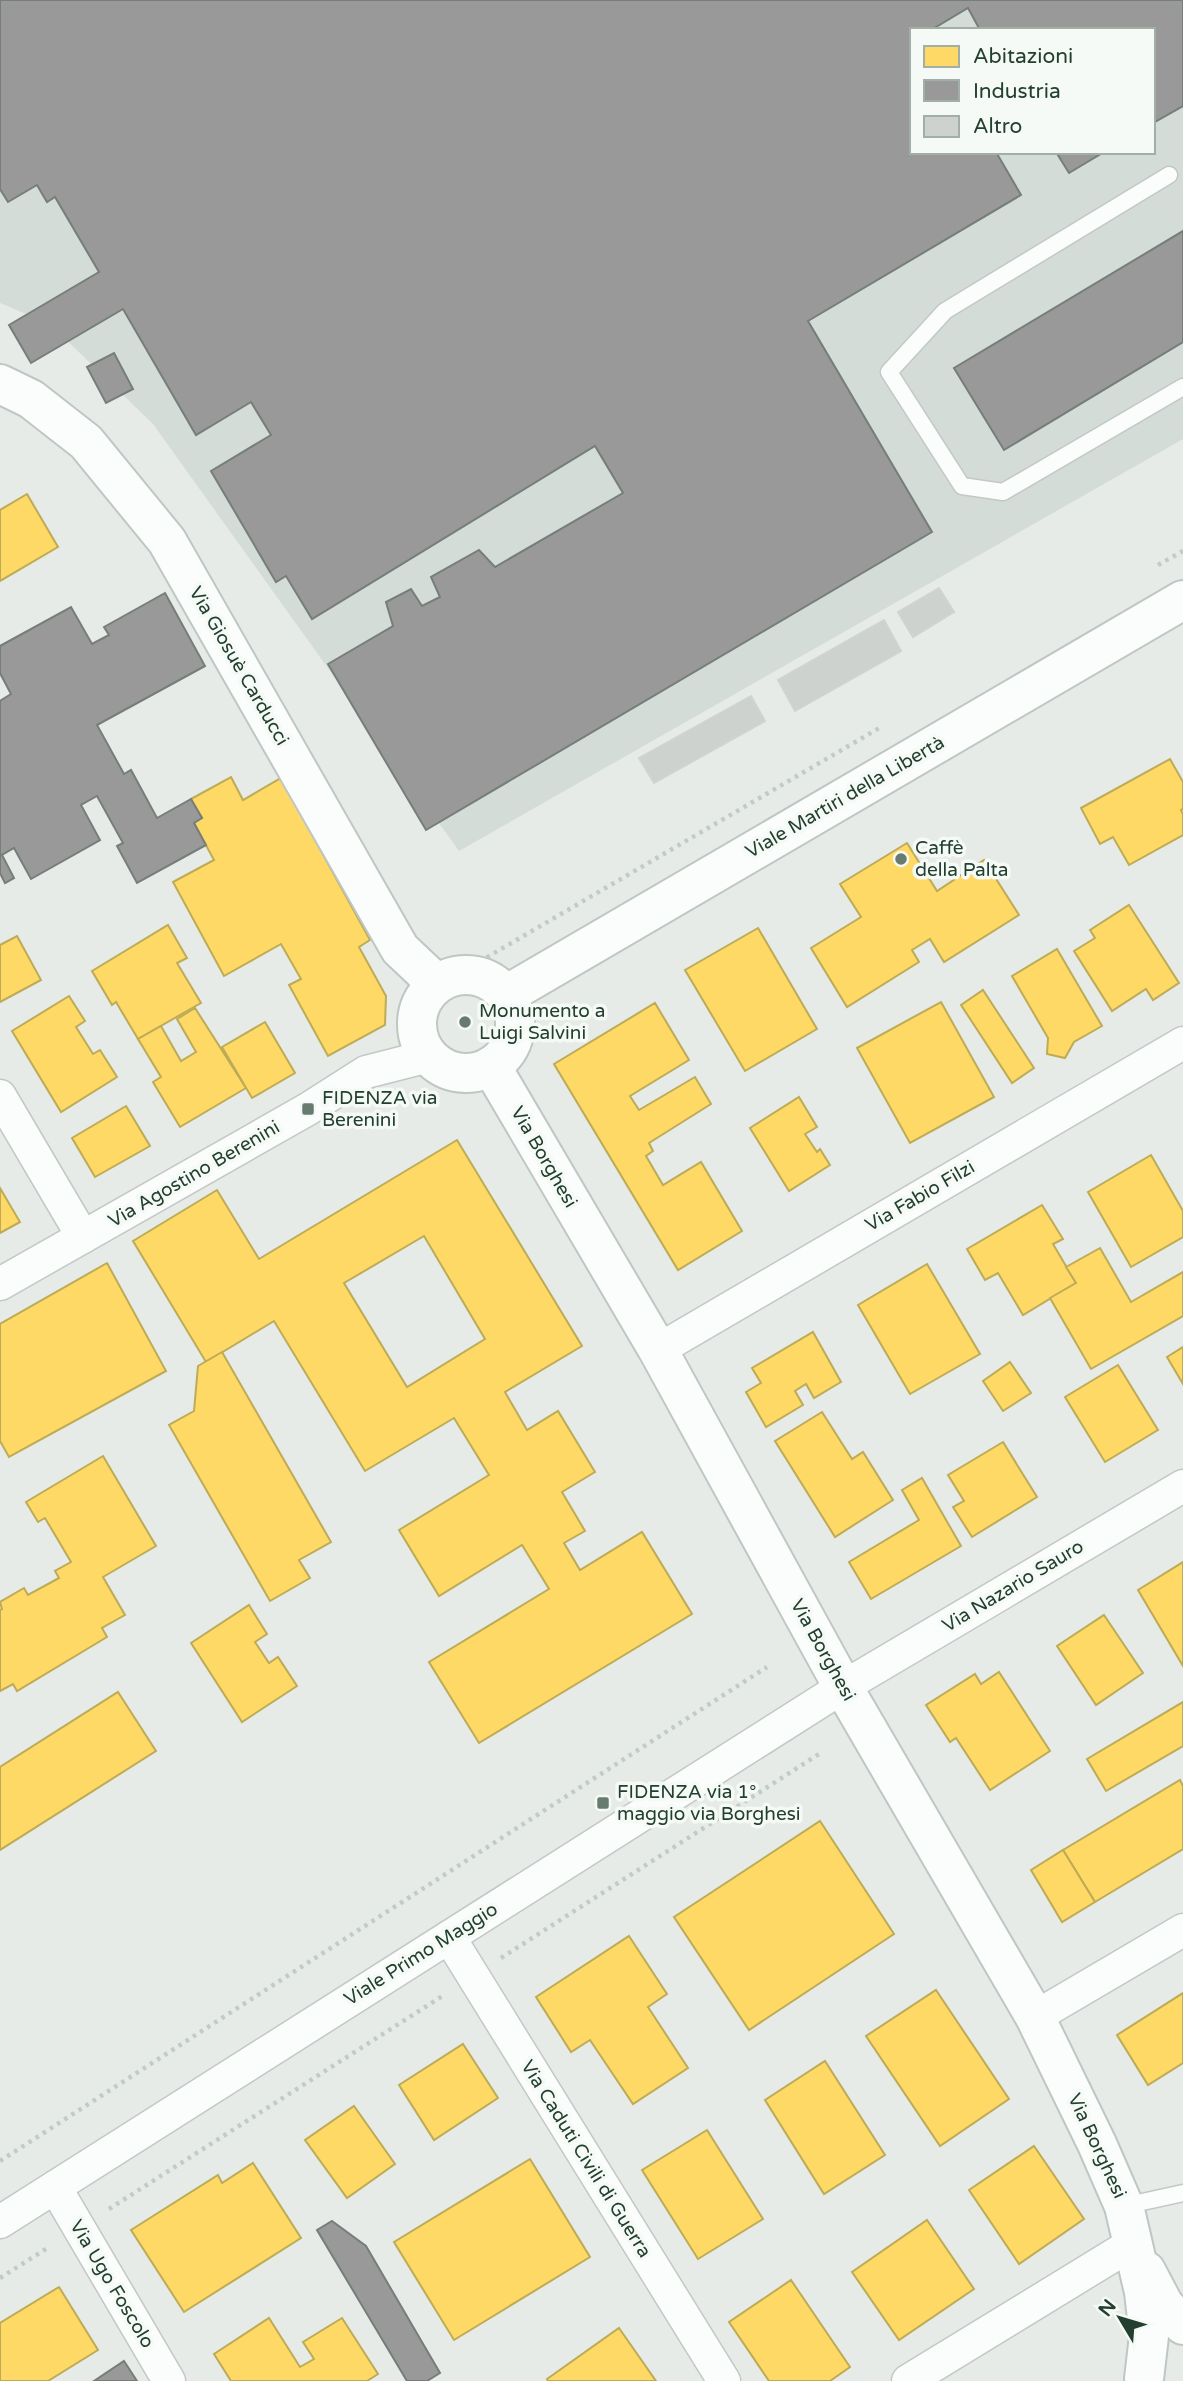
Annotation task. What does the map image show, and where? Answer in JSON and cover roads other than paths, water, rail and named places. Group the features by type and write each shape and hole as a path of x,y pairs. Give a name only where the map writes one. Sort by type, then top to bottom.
{"street":[{"name":"Via Giosuè Carducci","path":"0,384 31,399 86,442 167,541 400,948 437,984"},
{"name":"Viale Martiri della Libertà","path":"506,995 1183,600"},
{"path":"451,977 482,977 495,984 506,995 515,1021 514,1034 501,1058 491,1066 478,1072 465,1073 439,1066 419,1042 418,1012 425,997 437,984 451,977"},
{"name":"Via Fabio Filzi","path":"658,1350 1183,1043"},
{"name":"Via Agostino Berenini","path":"0,1284 308,1109 366,1072 429,1056"},
{"name":"Via Borghesi","path":"491,1066 658,1350 843,1687 1035,2017 1124,2206 1144,2292 1149,2336 1143,2380"},
{"path":"0,1097 83,1237"},
{"name":"Via Nazario Sauro","path":"843,1687 1183,1486"},
{"name":"Viale Primo Maggio","path":"0,2222 843,1687"},
{"path":"1035,2017 1183,1930"},
{"name":"Via Caduti Civili di Guerra","path":"449,1937 724,2381"},
{"name":"Via Ugo Foscolo","path":"55,2187 169,2381"},
{"path":"908,2381 1132,2244"},
{"name":"Via Borghesi","path":"1132,2244 1164,2305 1183,2325"},
{"path":"1143,2380 1158,2361 1183,2346"}],"lane":[{"path":"1169,175 945,311 889,372 962,486 1003,492 1183,387"},
{"path":"1124,2206 1183,2193"}],"place":[{"name":"Caffè della Palta","path":"901,859"},
{"name":"Monumento a Luigi Salvini","path":"465,1022"},
{"name":"FIDENZA via Berenini","path":"308,1109"},
{"name":"FIDENZA via 1° maggio via Borghesi","path":"603,1803"}]}
